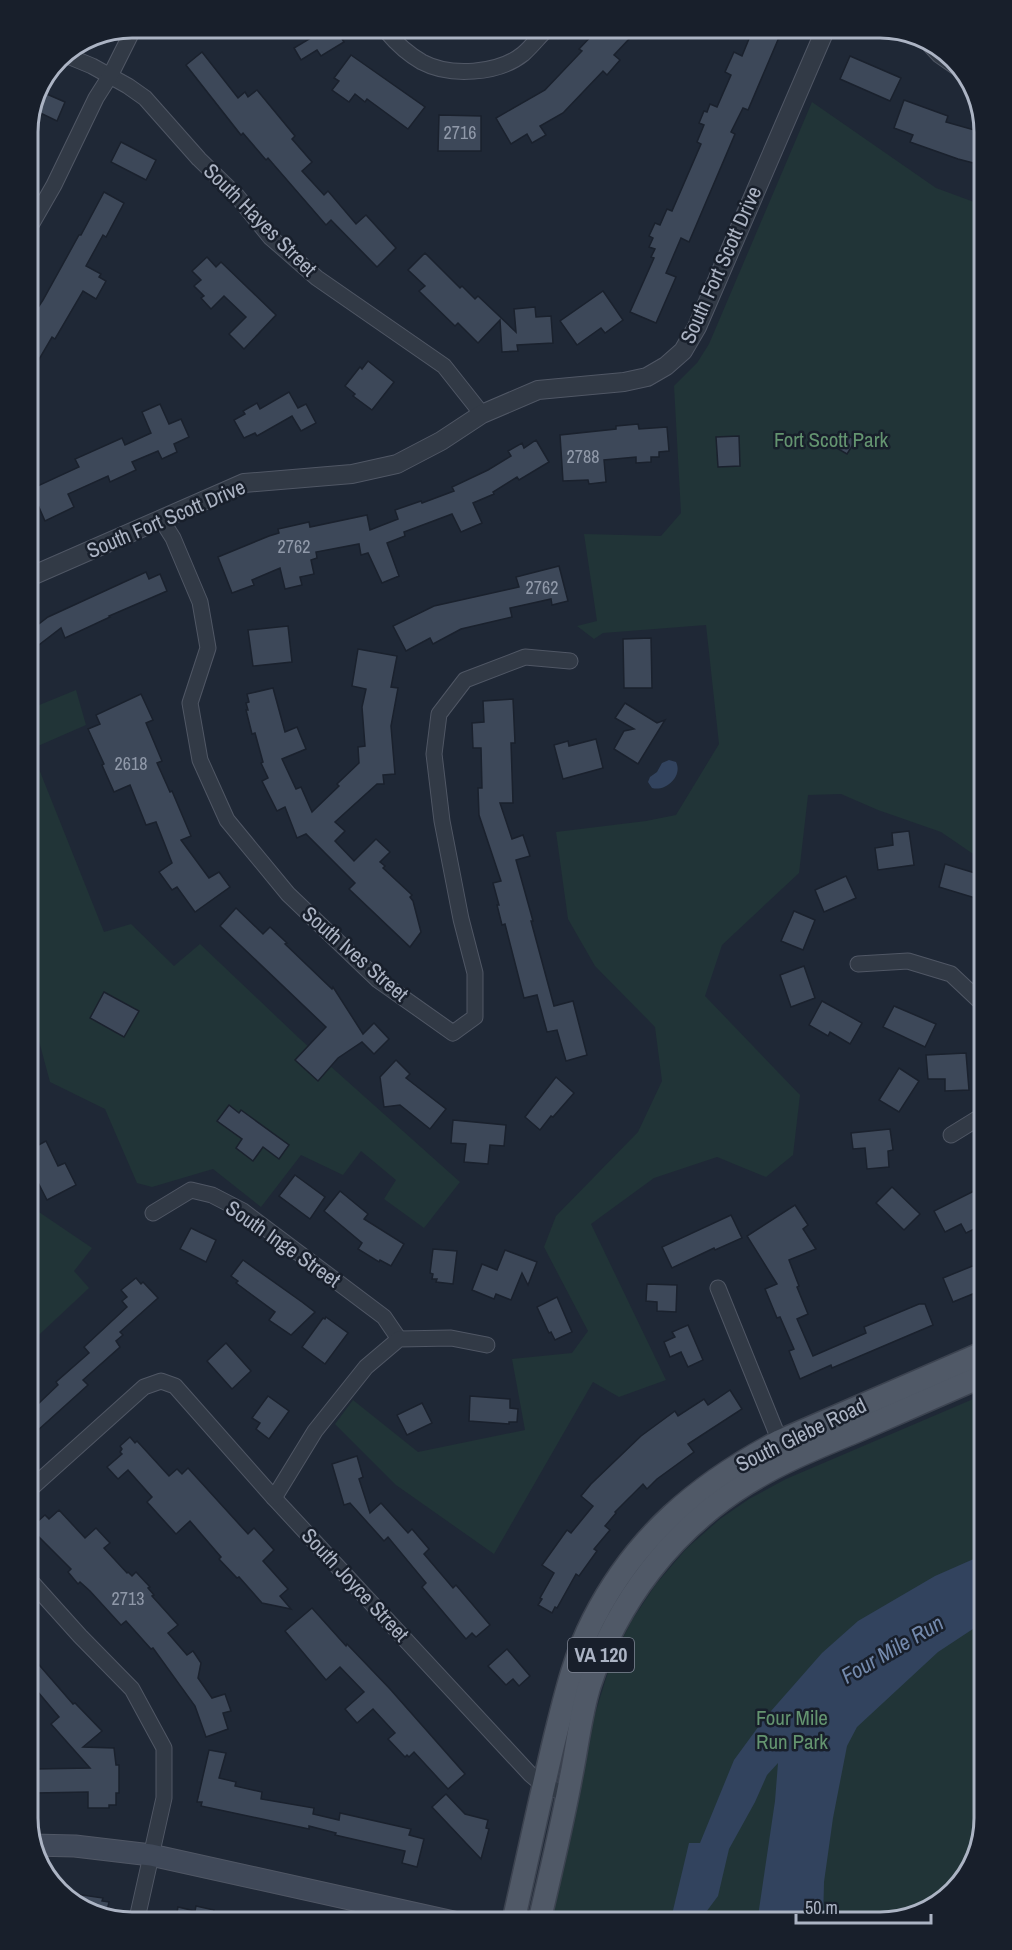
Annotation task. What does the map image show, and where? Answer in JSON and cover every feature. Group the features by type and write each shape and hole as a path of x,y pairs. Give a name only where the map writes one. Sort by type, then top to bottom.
{"main road":[{"name":"South Glebe Road","path":"541,1912 590,1685 616,1622 631,1597 668,1548 691,1526 784,1451 974,1357"},
{"name":"South Glebe Road","path":"515,1912 568,1684 593,1619 632,1558 670,1516 693,1495 749,1457 784,1451 974,1379"},
{"path":"42,1845 75,1846 151,1855 408,1912"}],"street":[{"path":"38,213 128,38"},
{"path":"393,38 406,52 424,63 467,72 495,68 522,55 538,38"},
{"name":"South Fort Scott Drive","path":"38,573 244,483 352,474 397,464 441,441 482,414 538,390 624,382 647,377 666,366 683,351 697,327 822,38"},
{"name":"South Hayes Street","path":"73,58 92,66 145,98 199,159 237,196 270,237 316,278 444,366 482,414"},
{"name":"South Ives Street","path":"161,519 173,538 200,602 208,648 190,703 200,760 227,820 288,894 378,980 453,1033 475,1017 475,973 461,919 442,821 434,754 439,714 465,680 525,657 570,661"},
{"path":"858,964 908,961 951,974 974,996"},
{"path":"951,1136 974,1121"},
{"name":"South Inge Street","path":"153,1213 191,1190 212,1195 243,1211 384,1317 399,1339"},
{"path":"718,1288 784,1451"},
{"path":"274,1498 315,1431 366,1367 399,1339 451,1338 487,1345"},
{"name":"South Joyce Street","path":"38,1482 144,1387 161,1381 175,1386 274,1498 530,1774 544,1786 568,1794"},
{"path":"38,1589 132,1689 164,1748 164,1798 138,1912"}],"green space":[{"name":"Fort Scott Park","path":"812,102 936,188 974,202 974,854 941,832 878,810 841,794 808,795 799,873 722,945 705,996 800,1095 793,1155 766,1177 717,1157 654,1178 591,1224 666,1380 619,1397 593,1382 494,1554 396,1485 335,1424 353,1400 418,1452 525,1430 512,1359 572,1353 588,1331 544,1247 556,1216 638,1132 662,1081 655,1027 595,966 568,919 556,832 676,815 719,744 706,625 603,633 594,639 577,626 597,621 584,534 661,536 681,513 674,386 697,363 709,344"},
{"path":"76,690 86,725 38,746 38,706"},
{"path":"38,767 104,932 131,924 174,966 200,944 300,1039 460,1182 424,1228 384,1199 396,1180 361,1151 343,1175 301,1155 261,1207 213,1169 152,1187 137,1183 105,1109 50,1082 39,1041"},
{"path":"38,1211 92,1248 74,1271 89,1288 38,1336"},
{"name":"Four Mile Run Park","path":"974,1399 974,1819 973,1837 965,1860 951,1881 938,1893 928,1900 899,1911 551,1912 585,1746 612,1659 632,1620 656,1584 686,1549 720,1519 749,1499 786,1479"}],"water":[{"path":"669,760 676,762 678,767 672,782 663,788 652,788 648,782 650,777 657,772 662,763"},
{"name":"Four Mile Run","path":"974,1559 974,1628 938,1652 857,1727 847,1746 833,1818 824,1882 823,1912 759,1912 775,1801 778,1763 767,1775 729,1849 718,1896 706,1912 673,1912 689,1843 700,1843 734,1760 764,1719 822,1653 858,1621 935,1576"}],"building":[{"path":"311,38 342,38 344,42 321,56 317,50 301,60 294,48"},
{"path":"589,38 629,39 614,55 620,60 607,75 603,71 563,113 540,126 546,135 532,143 527,134 511,144 496,118 545,90 582,51 579,49"},
{"path":"749,38 779,38 748,110 743,108 731,132 735,134 689,242 681,238 666,273 676,277 656,323 630,312 654,258 651,257 655,249 649,247 653,238 649,236 655,223 660,225 667,209 672,211 701,144 697,142 704,125 699,123 704,111 707,112 710,104 717,107 731,75 725,72 734,52 742,56"},
{"path":"202,52 238,98 245,92 248,97 257,90 295,136 292,139 312,162 302,171 324,195 328,191 356,224 366,215 396,248 377,267 331,220 326,225 268,158 266,160 243,133 241,135 186,65"},
{"path":"351,55 425,107 408,129 367,99 365,102 355,94 349,102 332,90 339,81 334,78"},
{"path":"850,56 901,78 890,101 840,79"},
{"path":"46,94 65,102 57,121 40,113"},
{"path":"904,100 948,116 946,122 974,130 974,163 910,142 913,135 894,128"},
{"path":"439,115 481,116 481,151 438,151"},
{"path":"121,142 156,160 146,180 111,162"},
{"path":"104,192 124,203 106,237 103,235 86,266 101,274 99,277 106,281 96,299 83,291 55,339 52,337 38,361 38,308"},
{"path":"425,253 460,288 462,286 475,299 478,296 516,332 514,309 535,307 536,317 551,316 553,343 517,345 518,351 502,352 500,320 478,343 458,323 455,326 419,291 425,286 408,270"},
{"path":"207,257 216,267 221,262 276,315 244,349 229,334 246,317 224,296 211,309 201,298 204,296 194,286 201,280 192,271"},
{"path":"603,291 623,320 605,333 601,328 577,345 560,321"},
{"path":"368,361 394,382 372,410 353,396 355,394 345,386 360,367 362,369"},
{"path":"289,392 298,408 306,404 316,423 301,431 292,416 257,436 255,433 244,438 234,420 245,414 243,411 257,403 260,409"},
{"path":"160,404 169,424 181,419 189,437 174,444 177,452 162,459 158,451 132,462 136,470 110,482 108,476 68,494 74,507 45,521 38,505 38,486 79,467 75,459 122,438 125,445 151,433 142,412"},
{"path":"638,424 639,429 667,427 669,451 659,452 659,457 651,457 651,462 636,463 636,457 604,460 606,482 589,484 588,480 563,481 560,435 616,429 616,426"},
{"path":"841,432 856,440 847,454 833,446"},
{"path":"739,436 740,466 718,467 716,437"},
{"path":"536,440 549,462 519,480 517,477 493,492 494,494 473,503 482,523 461,532 452,514 404,532 405,536 387,543 399,576 382,583 368,553 361,555 359,544 316,552 317,558 311,560 314,574 300,577 302,585 285,589 280,568 252,580 254,585 232,593 218,557 279,533 278,529 309,522 310,527 367,515 370,530 398,519 395,510 454,491 452,487 511,456 508,451 522,443 524,448"},
{"path":"559,566 568,601 552,605 551,599 510,608 512,617 461,629 433,644 430,638 406,651 393,626 434,606 519,587 516,577"},
{"path":"146,572 149,579 160,574 167,591 65,638 61,628 38,646 38,625 48,617"},
{"path":"288,626 292,662 253,666 248,630"},
{"path":"651,638 652,688 624,688 623,639"},
{"path":"358,649 397,656 391,687 398,688 391,726 395,774 383,775 384,784 377,784 335,822 345,831 335,841 354,861 376,839 390,852 380,862 385,866 383,868 412,895 410,897 421,932 410,947 349,889 355,883 306,834 297,838 285,807 277,811 262,781 268,778 261,763 263,762 255,733 252,734 246,710 248,710 246,703 249,702 247,694 273,688 285,732 297,727 306,749 282,759 296,789 301,787 312,812 359,763 358,747 365,746 362,707 366,689 352,686"},
{"path":"141,694 153,720 146,723 162,761 157,763 191,836 181,840 209,878 219,872 230,887 195,912 177,887 172,890 159,872 172,863 156,822 146,825 130,785 114,792 88,729 100,724 96,715"},
{"path":"513,699 515,743 511,743 513,803 500,803 512,839 523,835 530,856 516,860 554,1006 573,1001 587,1055 566,1061 557,1030 547,1032 537,995 524,998 505,924 502,925 497,905 499,905 493,883 501,881 479,815 478,788 482,788 481,748 473,748 472,723 484,722 483,701"},
{"path":"625,703 657,723 665,720 638,764 614,749 624,731 634,729 615,718"},
{"path":"596,739 603,768 563,779 554,745 568,741 569,746"},
{"path":"909,831 914,865 878,870 875,848 893,845 892,833"},
{"path":"945,864 974,873 974,898 939,887"},
{"path":"846,876 856,898 824,912 815,890"},
{"path":"236,908 263,934 270,927 332,989 333,987 363,1034 374,1023 389,1039 374,1054 362,1042 338,1058 318,1081 295,1060 326,1027 220,926"},
{"path":"794,911 815,920 803,950 781,941"},
{"path":"804,966 815,998 791,1007 780,975"},
{"path":"104,992 139,1011 124,1037 90,1018"},
{"path":"822,1001 862,1023 850,1044 830,1032 828,1036 809,1025"},
{"path":"894,1006 936,1024 925,1047 883,1027"},
{"path":"966,1053 969,1090 945,1091 945,1079 928,1079 926,1055"},
{"path":"396,1060 410,1074 406,1078 446,1109 430,1129 400,1105 384,1107 380,1077"},
{"path":"899,1068 919,1081 899,1112 879,1100"},
{"path":"556,1077 574,1093 540,1130 525,1117"},
{"path":"229,1105 239,1113 241,1110 289,1145 279,1159 263,1147 253,1161 236,1148 242,1139 217,1121"},
{"path":"453,1120 506,1125 504,1146 490,1145 488,1164 464,1162 466,1144 451,1143"},
{"path":"890,1129 893,1150 888,1151 889,1167 867,1169 865,1148 853,1149 851,1133"},
{"path":"46,1141 58,1166 65,1163 76,1185 47,1200 38,1182 38,1145"},
{"path":"295,1175 325,1197 310,1219 279,1196"},
{"path":"892,1187 920,1214 904,1230 876,1203"},
{"path":"340,1191 368,1214 364,1219 404,1244 391,1266 380,1260 379,1262 358,1249 362,1243 324,1211"},
{"path":"974,1191 974,1229 966,1233 961,1224 945,1232 934,1211"},
{"path":"795,1205 808,1225 803,1229 816,1249 789,1260 808,1314 797,1319 813,1356 866,1333 864,1327 919,1304 925,1304 933,1325 832,1368 831,1365 800,1379 789,1351 794,1349 780,1317 777,1318 765,1289 777,1284 747,1236"},
{"path":"731,1215 742,1238 715,1250 714,1248 672,1268 662,1247"},
{"path":"191,1228 216,1240 206,1262 180,1249"},
{"path":"433,1249 457,1251 453,1284 436,1282 437,1279 432,1279 433,1274 430,1273"},
{"path":"505,1250 537,1262 528,1285 522,1273 511,1300 496,1294 494,1299 472,1290 482,1264 497,1270"},
{"path":"243,1260 315,1312 291,1335 269,1320 275,1312 236,1283 238,1281 231,1276"},
{"path":"974,1265 974,1293 953,1302 943,1278"},
{"path":"136,1278 158,1298 120,1332 123,1335 116,1341 120,1347 83,1380 88,1385 38,1430 38,1404 58,1385 56,1382 89,1353 84,1347 127,1307 122,1301 127,1297 121,1290"},
{"path":"647,1284 677,1285 676,1312 657,1311 657,1302 646,1301"},
{"path":"557,1297 572,1332 555,1340 551,1332 549,1333 537,1307"},
{"path":"326,1317 348,1333 325,1364 302,1347"},
{"path":"688,1325 703,1360 688,1367 681,1352 670,1357 664,1342 675,1337 672,1332"},
{"path":"226,1343 251,1371 232,1389 207,1361"},
{"path":"730,1390 742,1409 688,1444 694,1452 647,1489 643,1484 615,1512 605,1526 610,1530 594,1549 597,1551 579,1576 576,1574 552,1613 538,1605 554,1573 542,1565 567,1530 571,1533 593,1506 581,1496 591,1484 641,1436 675,1411 678,1416 704,1399 708,1405"},
{"path":"268,1396 289,1411 269,1439 256,1429 260,1423 252,1418"},
{"path":"470,1396 510,1399 510,1408 518,1409 517,1422 509,1422 509,1424 469,1421"},
{"path":"422,1403 432,1423 407,1435 397,1415"},
{"path":"130,1437 135,1443 137,1441 169,1476 177,1469 182,1474 188,1468 248,1534 254,1528 274,1550 263,1561 288,1589 280,1596 291,1609 262,1603 219,1559 221,1557 190,1521 176,1534 147,1502 152,1497 128,1470 118,1479 107,1467 122,1454 120,1446"},
{"path":"357,1456 363,1477 359,1479 370,1513 381,1503 408,1533 412,1529 429,1549 424,1554 453,1588 456,1585 490,1625 476,1637 472,1633 466,1639 422,1587 426,1583 388,1537 384,1541 350,1503 344,1505 332,1464"},
{"path":"59,1510 85,1538 96,1528 110,1543 104,1548 127,1573 132,1576 136,1572 150,1587 148,1588 154,1595 152,1596 178,1625 168,1633 187,1655 193,1651 201,1663 198,1678 212,1698 225,1694 231,1711 223,1713 228,1729 206,1737 195,1706 153,1648 151,1649 126,1621 121,1625 90,1591 80,1582 78,1584 68,1572 71,1569 38,1536 38,1521 45,1515 49,1519"},
{"path":"312,1608 346,1646 347,1644 390,1689 465,1774 448,1789 414,1752 409,1757 407,1755 405,1757 388,1739 395,1733 373,1709 357,1723 345,1709 364,1692 340,1667 326,1680 285,1631"},
{"path":"507,1649 530,1676 519,1686 513,1679 506,1685 488,1666"},
{"path":"38,1664 73,1704 75,1703 102,1731 83,1747 114,1748 116,1765 119,1765 119,1793 116,1793 116,1805 109,1805 109,1808 88,1808 88,1792 38,1793 38,1769 90,1768 51,1724 59,1717 38,1692"},
{"path":"209,1750 226,1753 219,1778 236,1782 235,1786 262,1792 261,1799 314,1808 313,1814 339,1820 340,1813 411,1829 409,1835 424,1839 417,1867 402,1863 405,1851 335,1835 336,1833 309,1826 309,1829 201,1806 202,1802 197,1802"},
{"path":"446,1794 465,1814 488,1820 486,1828 489,1829 481,1859 432,1807"},
{"path":"75,1894 103,1898 102,1901 109,1902 107,1910"},
{"path":"196,1906 214,1910 214,1912 177,1912 178,1907 195,1911"}]}
